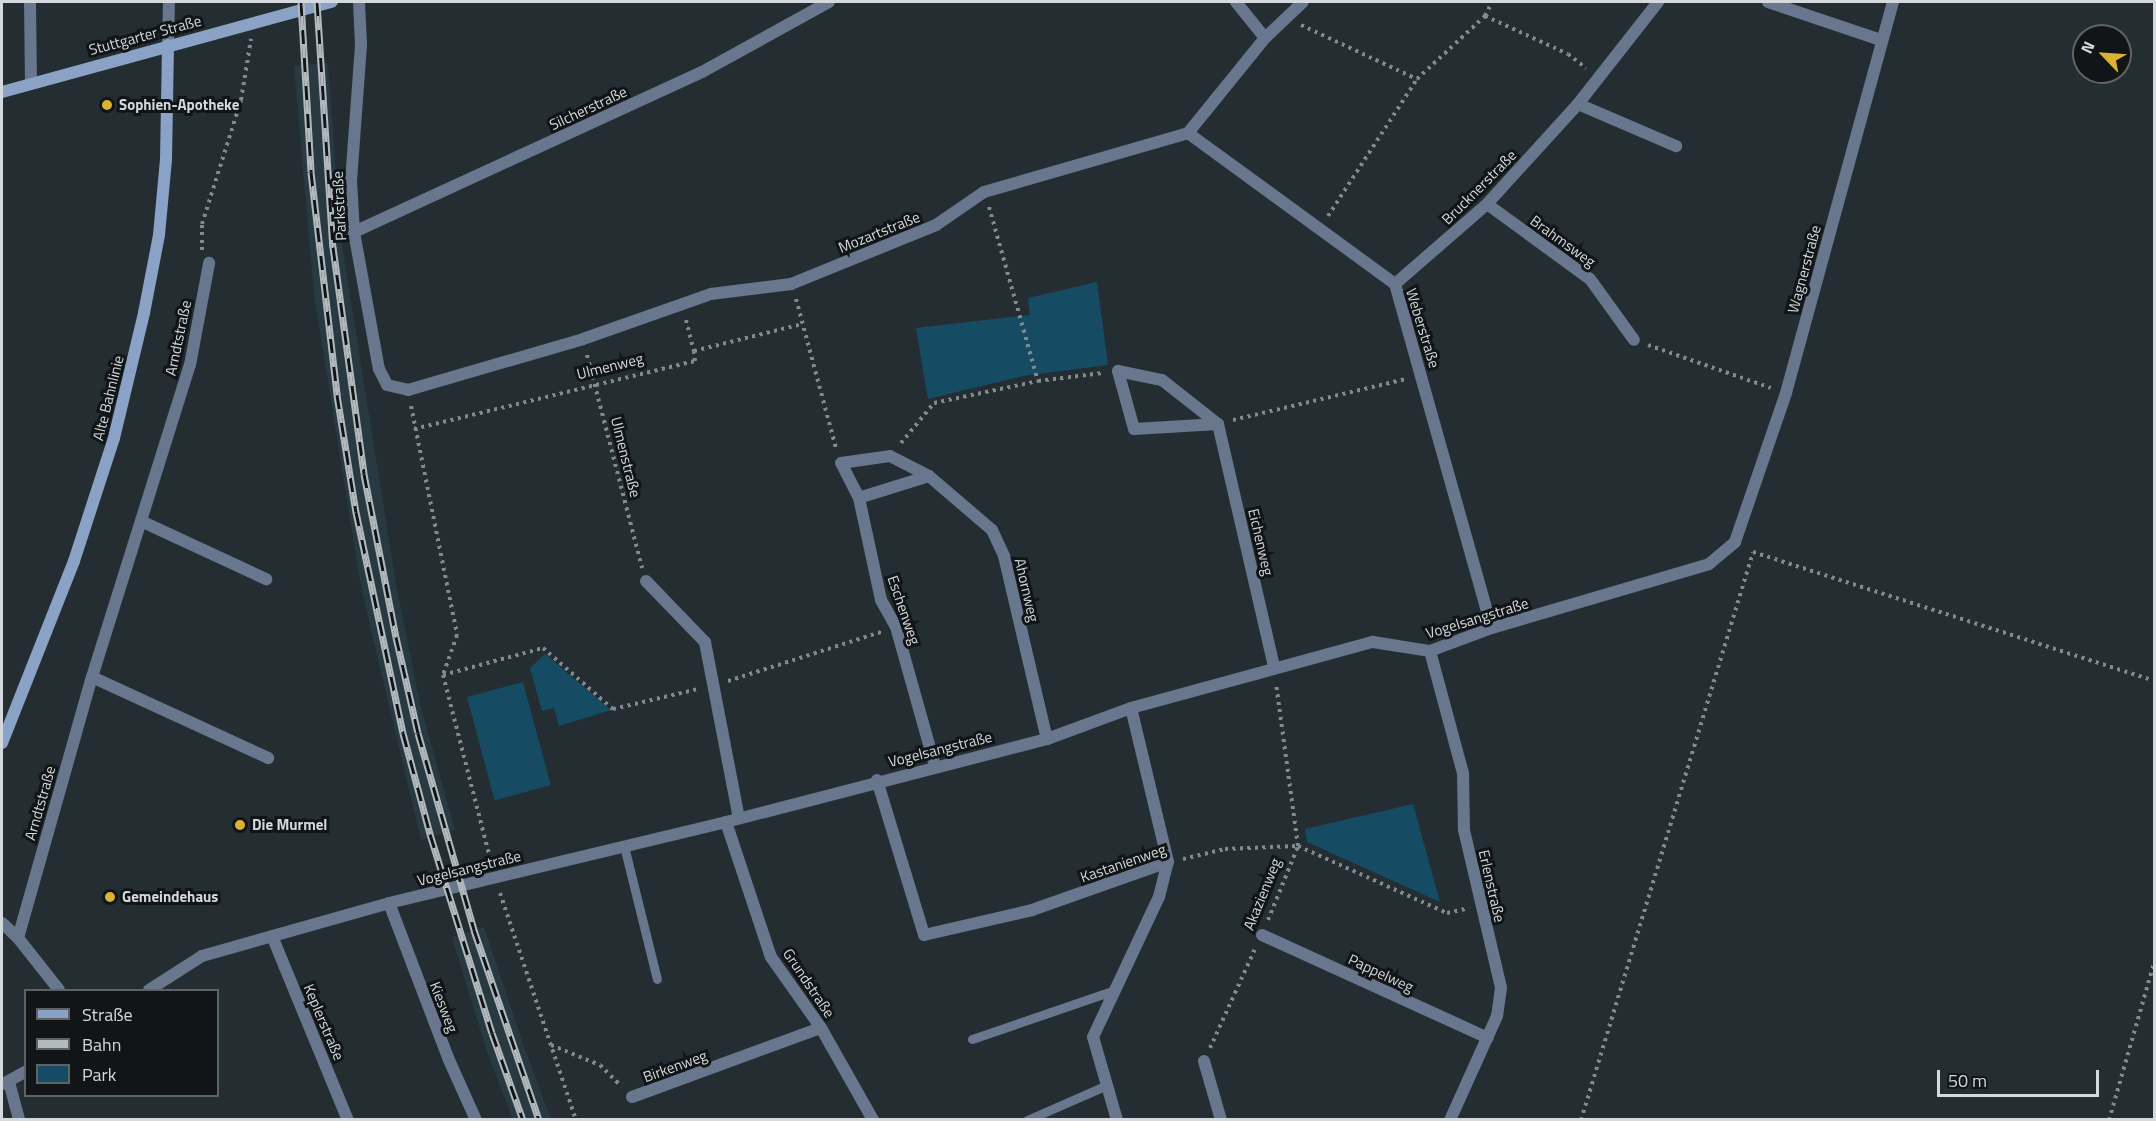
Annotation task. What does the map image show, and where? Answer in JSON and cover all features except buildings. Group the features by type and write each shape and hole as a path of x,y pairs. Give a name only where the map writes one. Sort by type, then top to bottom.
{"street":[{"path":"30,2 32,82"},
{"path":"168,45 169,2"},
{"name":"Stuttgarter Straße","path":"2,92 332,2"},
{"name":"Parkstraße","path":"358,2 361,45 351,180 354,232 379,369 387,385 408,390"},
{"name":"Silcherstraße","path":"354,232 702,72 829,2"},
{"path":"1236,2 1265,38"},
{"path":"1188,132 1265,38 1303,2"},
{"name":"Brucknerstraße","path":"1395,284 1487,204 1578,104 1658,2"},
{"path":"1768,2 1881,40"},
{"name":"Wagnerstraße","path":"1735,543 1786,393 1893,2"},
{"name":"Alte Bahnlinie","path":"2,743 74,561 114,438 144,313 159,235 166,160 168,45"},
{"path":"1578,104 1676,146"},
{"name":"Mozartstraße","path":"408,390 583,339 711,294 791,284 936,225 984,192 1188,132"},
{"name":"Weberstraße","path":"1188,132 1395,284 1492,628"},
{"name":"Brahmsweg","path":"1487,204 1590,279 1634,340"},
{"name":"Arndtstraße","path":"18,938 92,677 143,522 190,365 209,264"},
{"path":"1118,371 1162,380 1218,424 1134,429 1118,371"},
{"name":"Eichenweg","path":"1218,424 1274,667"},
{"path":"890,456 841,464 858,498 929,476"},
{"name":"Ahornweg","path":"890,456 929,476 992,530 1004,556 1047,738"},
{"name":"Eschenweg","path":"858,498 881,600 896,627 935,766"},
{"path":"143,522 266,579"},
{"name":"Vogelsangstraße","path":"151,989 202,956 389,903 726,822 877,780 1047,738 1131,708 1274,667 1373,642 1430,651 1492,628 1709,564 1735,543"},
{"path":"646,581 705,642 739,818"},
{"name":"Erlenstraße","path":"1430,651 1463,773 1464,830 1501,988 1497,1016 1450,1119"},
{"path":"92,677 268,758"},
{"path":"1117,1119 1093,1037 1159,897 1168,862 1131,708"},
{"name":"Kastanienweg","path":"877,780 924,935 1032,910 1168,862"},
{"name":"Grundstraße","path":"726,822 771,957 821,1028 873,1119"},
{"name":"Kiesweg","path":"389,903 449,1060 476,1119"},
{"path":"2,924 18,938 58,989"},
{"name":"Pappelweg","path":"1262,935 1488,1038"},
{"name":"Keplerstraße","path":"272,936 348,1119"},
{"name":"Birkenweg","path":"632,1097 821,1028"},
{"path":"1204,1061 1221,1119"},
{"path":"19,1119 5,1084 24,1072"}],"lane":[{"path":"624,846 657,979"},
{"path":"972,1039 1115,990"},
{"path":"1027,1119 1107,1085"}],"path":[{"path":"1320,230 1417,79 1485,16 1491,2"},
{"path":"1485,16 1568,54 1599,77"},
{"path":"1286,18 1417,79"},
{"path":"209,264 202,254 202,224 242,100 254,23"},
{"path":"984,192 1003,247 1038,381"},
{"path":"791,284 841,464"},
{"path":"682,304 694,351"},
{"name":"Ulmenweg","path":"414,429 695,361 694,351 802,324"},
{"name":"Ulmenstraße","path":"583,339 646,581"},
{"path":"1634,340 1786,393"},
{"path":"890,456 934,403 1038,381 1118,371"},
{"path":"1218,424 1422,375"},
{"path":"408,390 457,635 443,675 495,877 576,1119"},
{"path":"1735,543 1753,552 2154,681"},
{"path":"1581,1119 1753,552"},
{"path":"443,675 543,648 613,709 715,685 896,627"},
{"name":"Akazienweg","path":"1204,1061 1262,935 1298,846 1274,667"},
{"name":"Kastanienweg","path":"1168,862 1225,849 1298,846 1447,913 1482,906"},
{"path":"2109,1119 2154,963"},
{"name":"Birkenweg","path":"550,1045 600,1065 632,1097"}],"shaded area":[{"path":"328,63 341,239 396,584 421,708 455,830 421,840 361,587 314,295 294,66"},
{"path":"484,927 551,1119 513,1119 488,1055 452,937"}],"green space":[{"path":"1097,282 1108,365 1023,376 928,399 916,328 1030,315 1028,298"},
{"path":"545,654 611,710 559,726 554,708 542,711 530,668"},
{"path":"523,682 551,785 495,800 467,697"},
{"path":"1413,804 1440,902 1307,842 1305,829"}],"railway":[{"path":"301,2 311,172 337,395 356,512 403,733 430,834 492,1033 523,1120"},
{"path":"317,2 333,247 364,474 396,637 418,733 474,930 539,1120"}],"place":[{"name":"Sophien-Apotheke","path":"107,105"},
{"name":"Die Murmel","path":"240,825"},
{"name":"Gemeindehaus","path":"110,897"}]}
